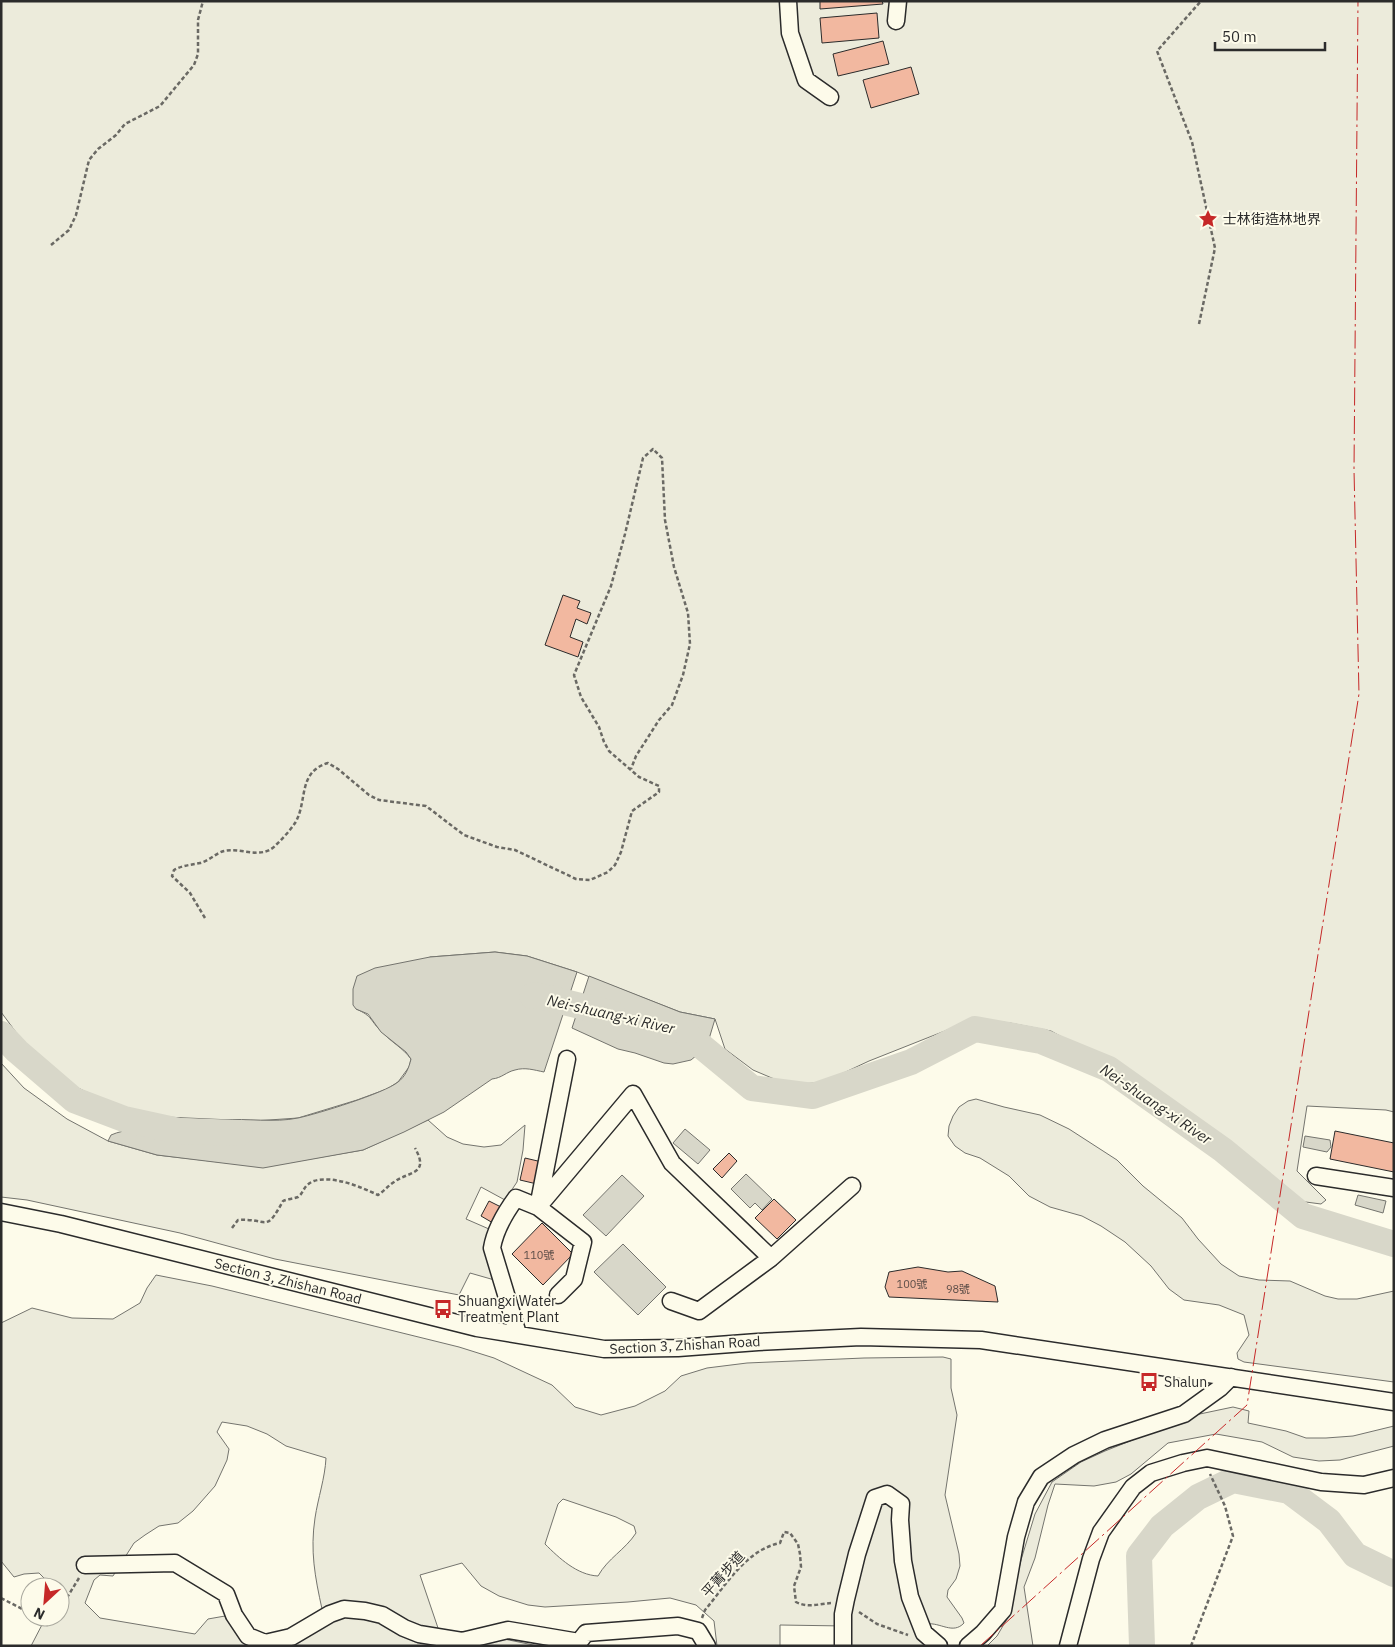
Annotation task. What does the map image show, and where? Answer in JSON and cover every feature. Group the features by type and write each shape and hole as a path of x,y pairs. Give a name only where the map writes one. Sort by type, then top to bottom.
{"street":[{"path":"788,1 790,33 806,80 830,97"},
{"path":"896,21 898,1"},
{"path":"538,1207 567,1059"},
{"path":"538,1207 633,1094 672,1163 771,1258"},
{"path":"1316,1176 1394,1188"},
{"path":"671,1302 699,1311 771,1258 852,1186"},
{"path":"518,1334 492,1248 494,1237 501,1222 516,1198 538,1207 583,1242 574,1279 558,1295"},
{"name":"Section 3, Zhishan Road","path":"1,1212 61,1224 477,1328 604,1349 678,1348 861,1337 982,1340 1394,1402"},
{"path":"968,1646 983,1633 1002,1610 1016,1537 1026,1502 1041,1477 1074,1455 1105,1440 1184,1414 1232,1377"},
{"path":"1068,1646 1091,1560 1101,1532 1133,1487 1151,1473 1207,1458 1321,1482 1364,1485 1394,1478"},
{"path":"843,1646 843,1614 840,1603 875,1498 887,1494 901,1504 900,1520 903,1562 910,1597 924,1633 938,1646"},
{"path":"85,1565 175,1563 226,1594 234,1614 248,1636 265,1643 291,1637 330,1614 344,1609 382,1615 404,1628 419,1634 462,1641 508,1630 579,1644 586,1633 678,1626 707,1646"}],"path":[{"path":"51,245 68,230 76,215 89,160 98,149 116,135 126,124 160,106 194,65 198,54 198,20 203,1"},
{"path":"1199,324 1215,248 1192,142 1157,51 1201,1"},
{"path":"206,918 190,893 172,876 174,870 183,865 200,863 211,859 222,851 267,852 276,846 295,822 310,774 319,766 328,763 369,795 379,800 426,806 464,835 497,847 515,850 576,879 590,880 608,872 615,865 621,852 632,811 659,792 660,786 639,777 609,751 599,727 581,697 574,675 611,586 643,458 653,449 662,458 665,520 674,567 688,613 690,644 683,675 672,705 659,720 636,756 631,769"},
{"path":"232,1228 238,1220 254,1220 265,1223 272,1220 283,1201 297,1197 306,1185 315,1181 327,1180 355,1184 378,1195 394,1182 416,1172 420,1166 415,1148"},
{"path":"1192,1646 1233,1536 1225,1506 1211,1476"},
{"name":"平菁步道","path":"694,1638 704,1610 743,1564 764,1548 780,1543 784,1532 790,1533 798,1544 800,1554 800,1567 794,1586 796,1602 810,1606 840,1603"},
{"path":"70,1594 85,1565"},
{"path":"1,1598 20,1608"},
{"path":"840,1603 877,1624 913,1638"}],"shaded area":[{"path":"1,1 1394,1 1394,1112 1307,1106 1297,1171 1326,1200 1321,1204 1298,1201 1270,1181 1222,1139 1164,1098 1117,1067 1051,1031 1010,1023 975,1019 869,1061 822,1083 786,1084 753,1070 725,1049 715,1019 680,1012 577,972 527,956 495,952 430,957 356,1009 369,1016 386,1036 408,1055 411,1059 409,1067 398,1082 387,1089 298,1118 254,1121 165,1117 119,1107 78,1088 21,1039 1,1012"},
{"path":"1,1063 24,1088 67,1119 108,1141 157,1155 263,1167 363,1150 428,1120 447,1137 463,1144 484,1147 501,1145 525,1125 517,1182 505,1200 481,1187 466,1219 489,1229 484,1247 498,1281 470,1273 459,1295 275,1259 180,1233 27,1200 1,1197"},
{"path":"976,1099 1040,1115 1069,1129 1117,1160 1143,1186 1182,1218 1221,1264 1239,1276 1259,1280 1290,1281 1325,1296 1338,1299 1357,1299 1394,1291 1394,1382 1244,1362 1238,1359 1237,1353 1249,1335 1244,1315 1219,1305 1184,1300 1169,1289 1151,1266 1125,1242 1082,1216 1050,1207 1029,1196 1009,1176 980,1158 965,1153 955,1146 948,1136 953,1116 959,1107 968,1101"},
{"path":"156,1275 212,1286 459,1347 494,1358 552,1385 575,1407 601,1415 635,1406 665,1391 681,1376 707,1368 747,1363 864,1358 943,1357 951,1359 951,1388 957,1415 945,1495 959,1554 960,1566 956,1579 948,1590 947,1597 964,1623 955,1628 927,1624 918,1637 926,1646 846,1646 845,1626 780,1625 780,1646 717,1646 714,1621 696,1605 670,1598 545,1607 528,1605 499,1596 481,1586 462,1563 420,1575 438,1628 432,1633 322,1609 315,1575 313,1542 315,1518 326,1458 286,1446 267,1434 247,1426 222,1422 217,1432 229,1449 227,1460 215,1486 193,1511 178,1523 159,1526 134,1543 113,1576 100,1575 94,1580 85,1603 100,1618 195,1634 208,1619 225,1616 246,1640 266,1646 31,1646 41,1627 70,1627 70,1577 43,1577 39,1573 14,1577 1,1561 1,1323 32,1308 72,1318 113,1319 140,1303","holes":["563,1499 616,1517 634,1526 636,1533 598,1576 583,1573 576,1569 562,1560 545,1544 558,1504"]},
{"path":"1233,1407 1249,1411 1248,1423 1286,1431 1306,1438 1353,1436 1394,1426 1394,1446 1340,1460 1319,1461 1293,1457 1262,1442 1216,1434 1168,1443 1131,1474 1116,1482 1094,1486 1055,1484 1035,1558 1024,1587 1033,1646 987,1646 997,1636 1007,1619 1021,1560 1035,1514 1052,1482 1081,1462 1105,1451 1195,1415"},
{"path":"345,1612 380,1618 414,1637 504,1639 538,1646 276,1646"}],"water":[{"path":"495,952 527,956 577,972 544,1072 519,1069 492,1079 444,1112 363,1150 263,1168 157,1155 108,1141 111,1135 122,1131 143,1130 185,1136 203,1133 223,1120 280,1120 298,1118 350,1103 391,1087 405,1075 411,1059 406,1052 381,1032 368,1014 356,1009 353,1005 353,989 357,976 375,968 430,957"},
{"path":"589,976 680,1012 715,1019 709,1039 691,1060 673,1064 618,1049 572,1028"},
{"path":"685,1129 710,1150 698,1164 673,1143"},
{"path":"1305,1136 1330,1140 1331,1147 1327,1152 1303,1147"},
{"path":"746,1174 772,1199 762,1210 755,1203 750,1208 731,1189"},
{"path":"622,1175 644,1196 606,1236 583,1215"},
{"path":"1358,1195 1386,1201 1383,1213 1355,1205"},
{"path":"623,1244 666,1287 638,1315 594,1272"}],"building":[{"path":"820,1 882,1 883,4 820,9"},
{"path":"877,13 879,38 822,43 820,18"},
{"path":"883,41 889,64 838,76 833,54"},
{"path":"911,67 919,94 871,108 863,80"},
{"path":"563,595 580,601 577,608 591,613 587,624 576,619 570,637 583,642 578,657 545,645"},
{"path":"1335,1131 1394,1143 1394,1172 1330,1159"},
{"path":"729,1153 737,1161 722,1178 713,1169"},
{"path":"525,1158 542,1162 537,1184 520,1180"},
{"path":"774,1199 796,1220 777,1239 755,1218"},
{"path":"489,1201 501,1207 493,1223 481,1216"},
{"path":"542,1223 573,1254 543,1285 512,1254"},
{"path":"918,1267 948,1272 962,1271 995,1286 998,1302 889,1297 885,1287 889,1272"}],"waterway":[{"name":"Nei-shuang-xi River","path":"532,996 535,995 613,1014"},
{"name":"Nei-shuang-xi River","path":"675,1029 683,1031 752,1088 813,1096 911,1062 975,1029 1041,1041 1109,1069 1223,1150 1303,1216 1394,1244"},
{"name":"Nei-shuang-xi River","path":"1,1034 17,1051 74,1100 124,1119 179,1131 240,1133"},
{"path":"1142,1646 1139,1556 1162,1526 1198,1497 1233,1480 1289,1491 1329,1521 1355,1555 1394,1574"}],"power":[{"path":"980,1646 1247,1405 1359,694 1354,470 1358,1"}],"place":[{"name":"士林街造林地界","path":"1208,219"},
{"name":"Shuangxi Water Treatment Plant","path":"443,1309"},
{"name":"Shalun","path":"1149,1382"}]}
